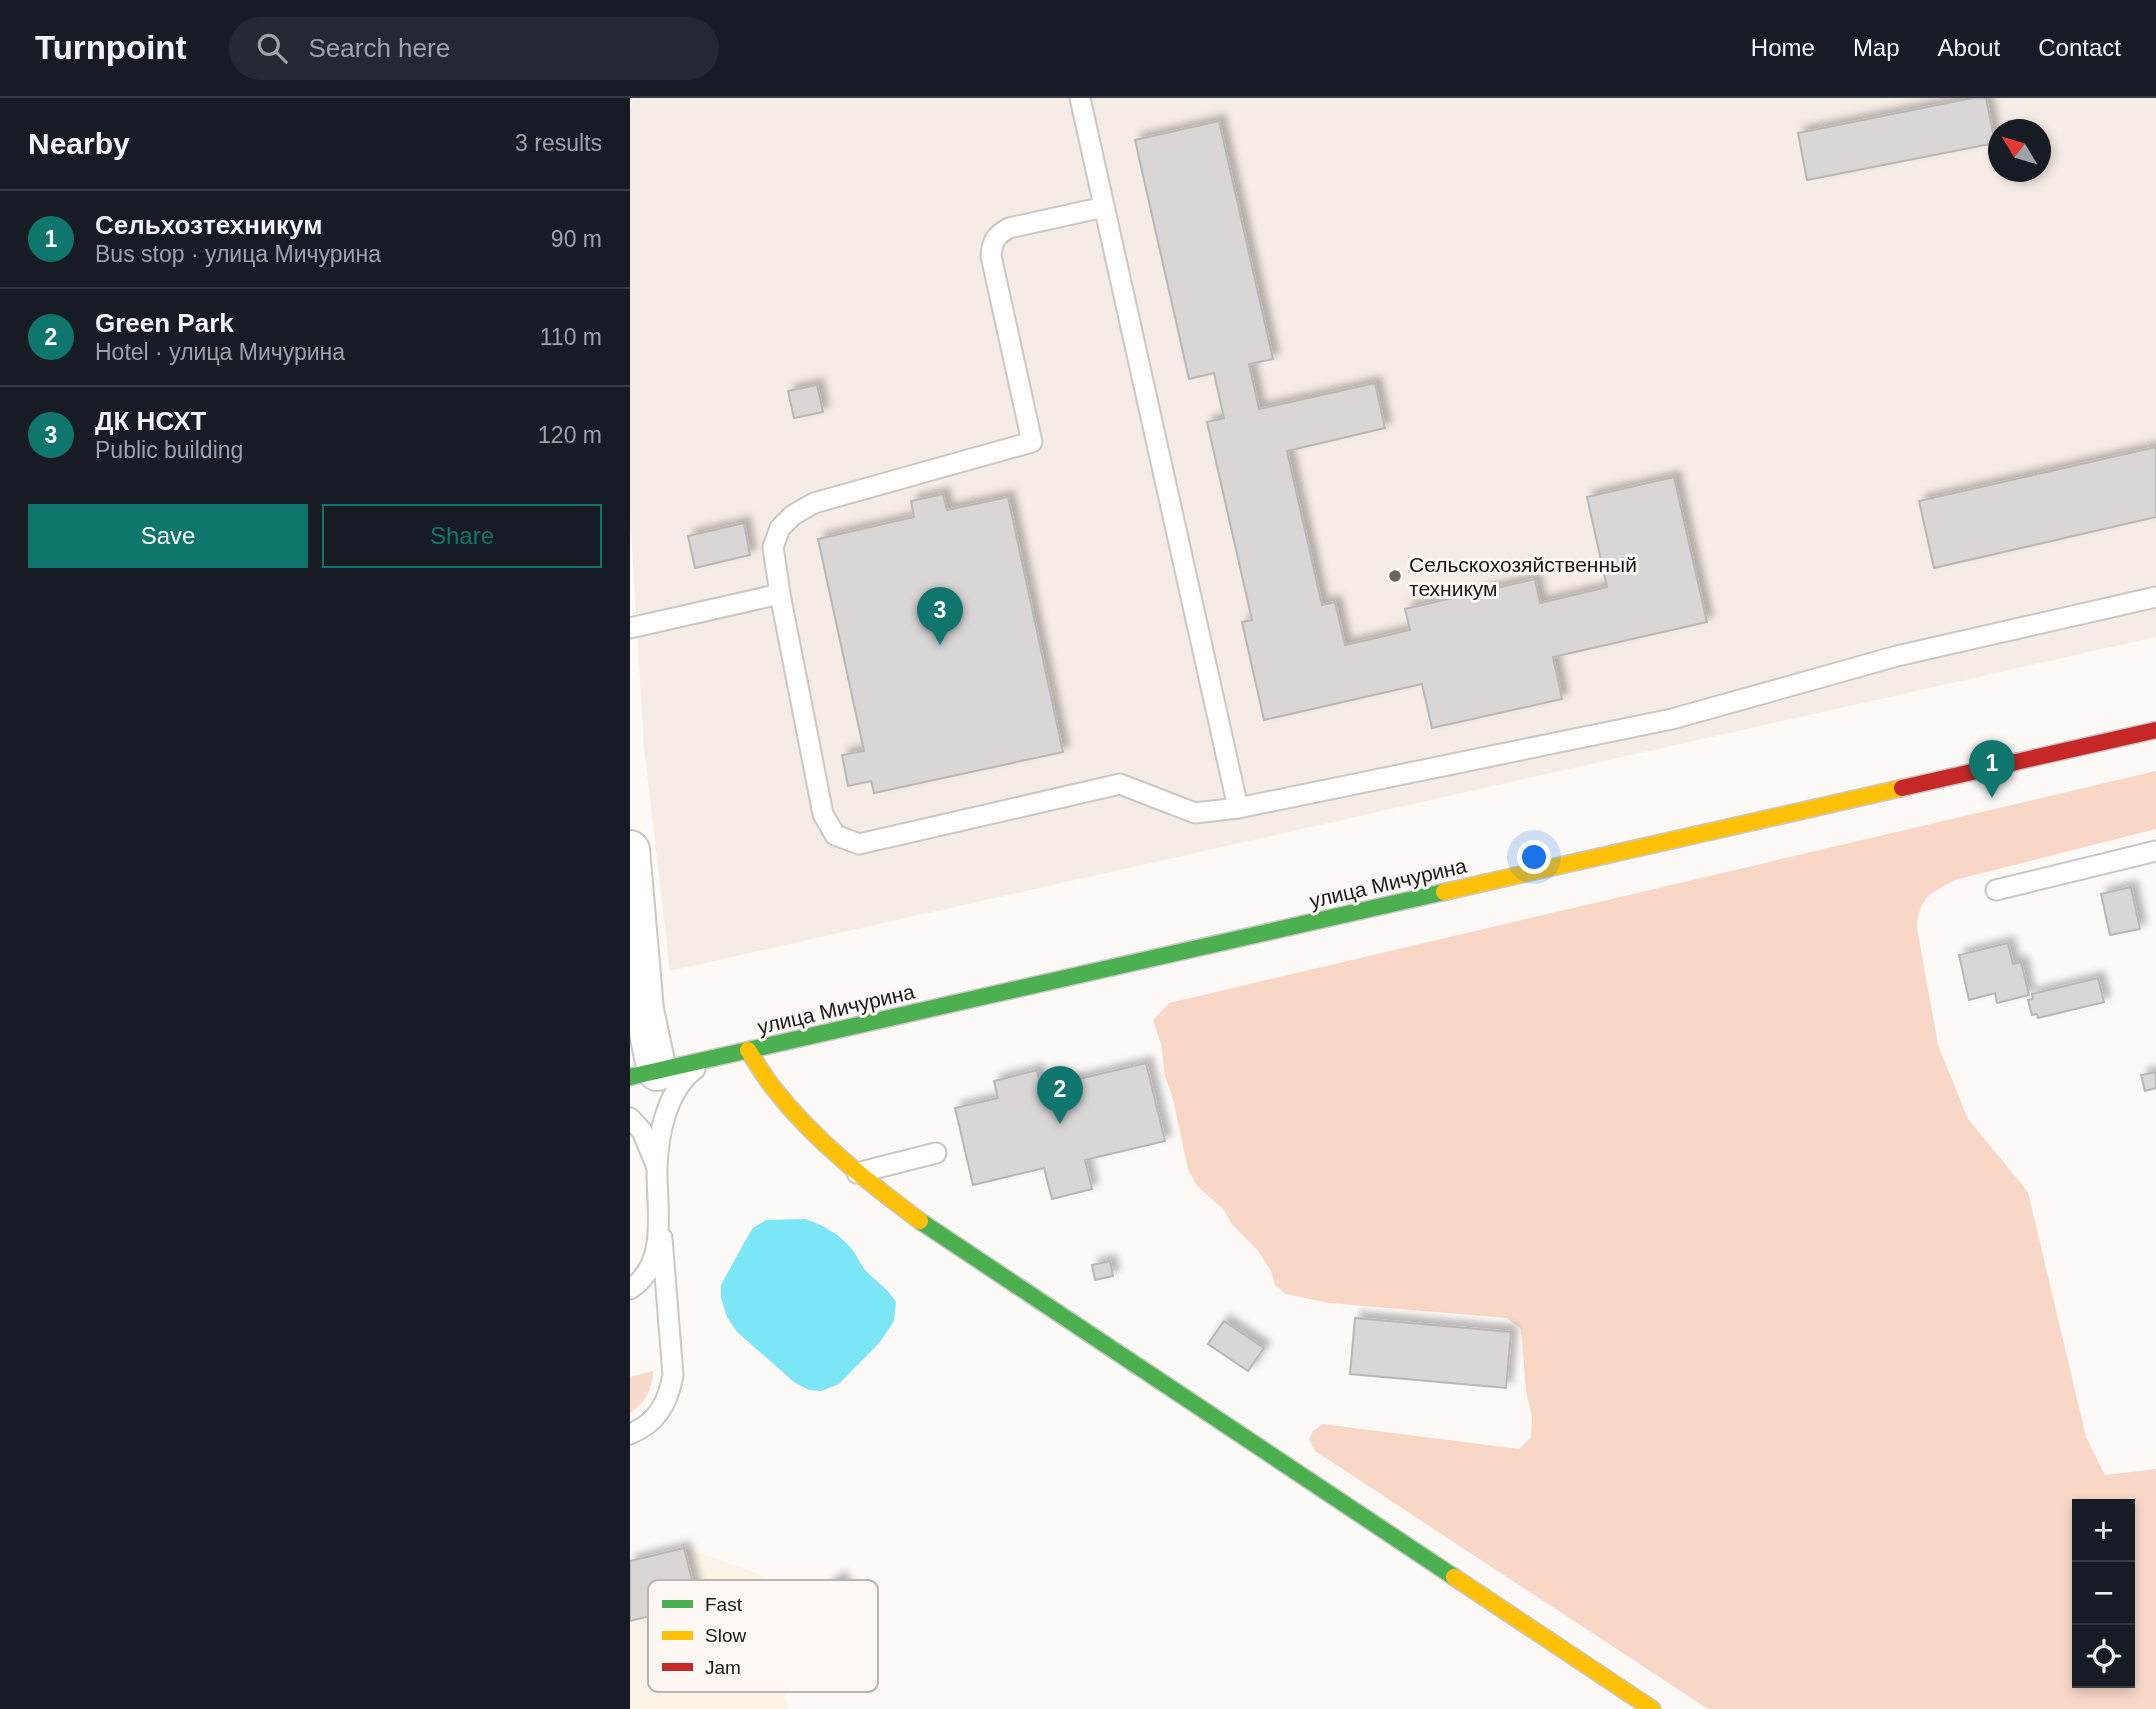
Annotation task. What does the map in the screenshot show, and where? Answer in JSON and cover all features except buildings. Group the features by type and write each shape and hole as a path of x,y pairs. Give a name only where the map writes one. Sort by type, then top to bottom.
{"main road":[{"name":"улица Мичурина","path":"643,1074 2156,730"},
{"path":"748,1050 777,1094 798,1117 856,1173 920,1221 1652,1709"}],"street":[{"path":"630,850 644,1010 643,1074"}],"lane":[{"path":"1080,98 1238,808"},
{"path":"1104,207 1009,228 999,234 992,244 991,256 1032,442 814,503 793,515 780,528 773,547 780,594 823,814 835,835 859,844 1120,785 1195,813 1238,808 1672,719 1897,656 2156,597"},
{"path":"630,628 780,594"},
{"path":"1996,890 2156,851"},
{"path":"630,1434 643,1429 662,1409 673,1375 657,1169 661,1139 671,1100 680,1083 689,1073 714,1058"},
{"path":"630,1118 642,1131 657,1169"},
{"path":"856,1173 936,1153"},
{"path":"630,1289 645,1276 660,1220"}],"shaded area":[{"name":"Сельскохозяйственный техникум","path":"633,98 2156,98 2156,637 670,971 644,746 630,515 630,111"},
{"path":"2156,771 2156,829 1955,880 1923,903 1917,928 1938,1045 1968,1119 2028,1192 2086,1437 2105,1475 2156,1469 2156,1709 1708,1709 1315,1451 1309,1440 1313,1431 1322,1424 1519,1449 1531,1437 1532,1417 1526,1391 1521,1329 1507,1318 1329,1303 1286,1294 1275,1285 1271,1271 1259,1252 1232,1224 1223,1209 1197,1186 1188,1169 1173,1099 1165,1076 1161,1044 1153,1020 1169,1003"},
{"path":"653,1371 647,1395 630,1413 630,1377"},
{"path":"684,1548 760,1574 761,1580 648,1580 648,1692 784,1692 788,1709 630,1709 630,1561"}],"water":[{"path":"805,1219 841,1238 866,1271 896,1302 894,1321 880,1342 839,1384 821,1391 809,1390 794,1382 737,1332 727,1317 721,1298 721,1285 753,1228 766,1220"}],"traffic: fast":[{"path":"630,1077 1444,892"},
{"path":"920,1221 1454,1577"}],"traffic: slow":[{"path":"1444,892 1902,788"},
{"path":"748,1050 771,1085 825,1144 920,1221"},
{"path":"1454,1577 1652,1709"}],"traffic: jam":[{"path":"1902,788 2156,730"}],"place":[{"name":"Сельскохозяйственный техникум","path":"1395,576"},
{"name":"ДК НСХТ","path":"940,645"},
{"name":"Сельхозтехникум","path":"1992,798"},
{"name":"Green Park","path":"1060,1124"}]}
